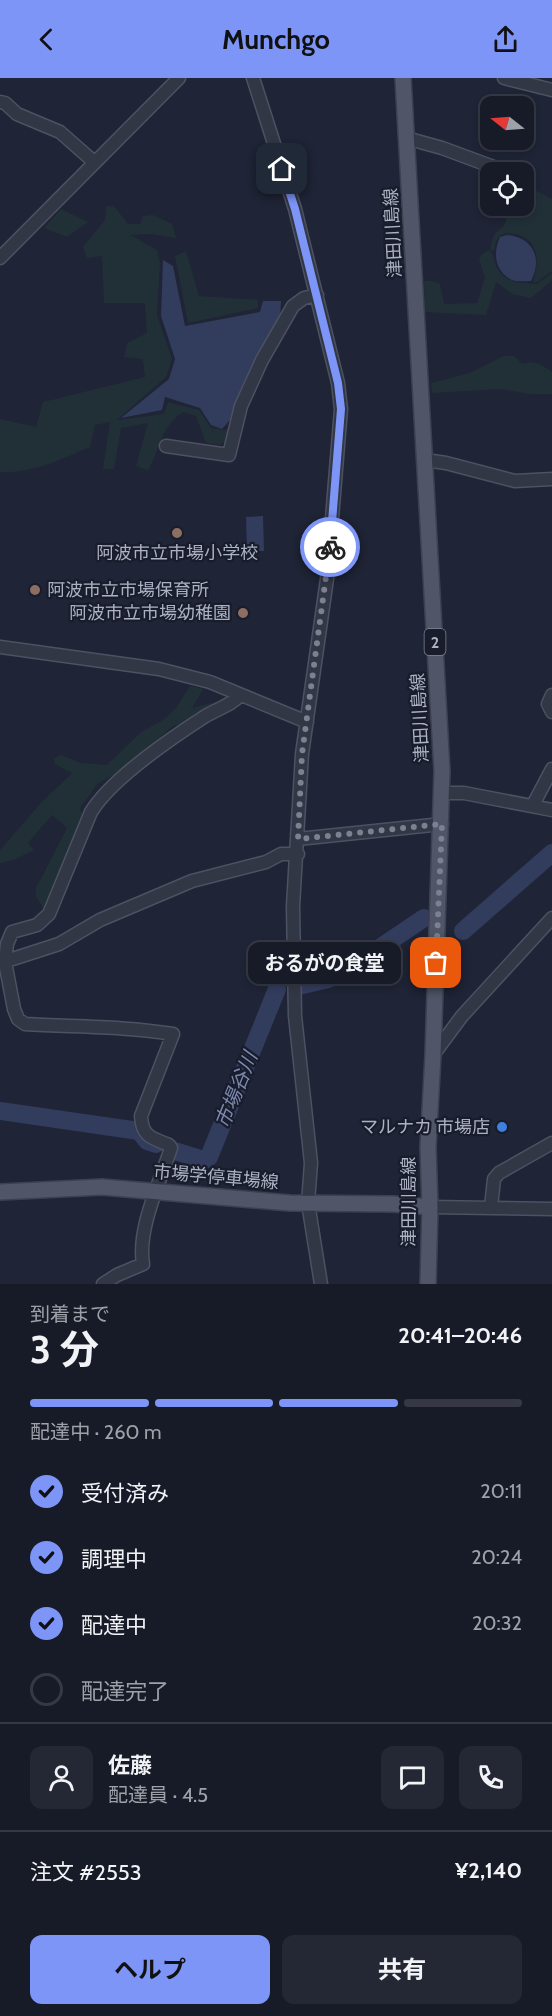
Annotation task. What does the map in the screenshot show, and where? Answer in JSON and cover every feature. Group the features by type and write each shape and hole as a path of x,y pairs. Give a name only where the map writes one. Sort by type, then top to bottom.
{"main road":[{"name":"津田川島線","path":"403,78 442,771 442,824 428,1147 430,1207 428,1284"},
{"name":"市場学停車場線","path":"0,1192 92,1187 157,1191 248,1201 430,1207"}],"street":[{"path":"0,258 179,78"},
{"path":"253,78 295,209 338,383 341,409 327,579 302,754 298,854 293,906 295,1016 311,1163 308,1203 321,1284"},
{"path":"504,78 552,90"},
{"path":"0,102 5,103 17,114 60,132 94,162"},
{"path":"406,138 480,162"},
{"path":"166,446 229,455 241,406 262,360 293,306 304,298 317,296"},
{"path":"425,460 515,480 552,479"},
{"path":"0,647 159,669 210,682 307,722"},
{"path":"103,1284 143,1264 141,1254 147,1221 171,1148 148,1136 141,1127 141,1116 173,1034 118,1027 25,1024 18,1019 14,1009 2,963 12,932 37,924 49,914 91,812 99,798 112,785 182,731 213,711 235,701 240,695"},
{"path":"552,695 548,704 552,711"},
{"path":"533,805 552,769"},
{"path":"442,793 464,793 552,810"},
{"path":"298,839 442,824"},
{"path":"2,963 59,944 100,920 192,881 266,862 281,854 298,854"},
{"path":"433,1055 462,1016 552,918"},
{"path":"491,1207 494,1179 499,1173 552,1143"},
{"path":"430,1207 552,1209"}],"shaded area":[{"path":"534,190 552,199 552,271 537,282 533,282 536,253 532,244 518,235 501,235 494,252 490,249 494,234 504,226 508,216 534,216"},
{"path":"106,206 114,206 128,224 140,224 143,216 153,215 172,224 176,238 152,234 130,235 157,250 160,263 157,315 172,359 166,377 117,420 164,414 168,402 199,410 211,428 225,430 234,423 229,439 220,445 206,443 196,416 184,412 170,423 148,470 136,466 148,423 121,428 114,469 103,469 110,422 95,425 90,447 35,468 0,472 0,419 36,427 43,402 145,377 143,359 124,357 127,343 147,333 145,303 104,303 102,256 87,258 83,247 105,220"},
{"path":"61,209 88,222 67,237 44,228"},
{"path":"489,250 497,268 510,280 537,284 552,273 552,280 531,298 513,294 496,282 486,315 425,312 424,281 440,284 444,304 477,303 485,277 479,259"},
{"path":"186,251 199,296 258,300 258,308 188,323 175,256"},
{"path":"504,356 514,356 522,364 530,362 538,364 552,372 552,394 531,394 499,389 432,393 431,383 470,373"},
{"path":"190,686 203,689 192,708 228,699 187,723 173,726 122,771 98,783 80,808 83,817 54,888 43,908 36,896 36,888 67,828 52,815 28,843 34,850 13,860 0,863 0,850 40,804 72,773 55,764 54,758 61,755 81,763 107,765 141,732 163,720 176,708"}],"water":[{"path":"507,235 523,240 533,251 536,265 531,281 512,280 498,266 496,249 500,237"},
{"path":"163,260 173,266 185,326 260,312 263,301 281,301 280,319 239,398 231,419 222,429 211,425 200,408 165,397 162,410 121,418 169,379 175,359 161,316"},
{"path":"263,516 264,551 247,551 246,517"}],"waterway":[{"name":"市場谷川","path":"463,931 552,853"},
{"name":"市場谷川","path":"299,986 328,979 344,972 424,918"},
{"name":"市場谷川","path":"175,1151 204,1160 209,1157 277,989"},
{"name":"市場谷川","path":"0,1111 139,1131 147,1141 156,1144"}],"way so far":[{"path":"330,547 302,754 298,839 433,823 442,824 436,963"}],"place":[{"name":"阿波市立市場小学校","path":"177,533"},
{"name":"阿波市立市場保育所","path":"35,590"},
{"name":"阿波市立市場幼稚園","path":"243,613"},
{"name":"おるがの食堂","path":"436,963"},
{"name":"マルナカ 市場店","path":"502,1127"}],"route":[{"path":"282,169 295,209 338,383 341,409 340,439 330,547"}]}
